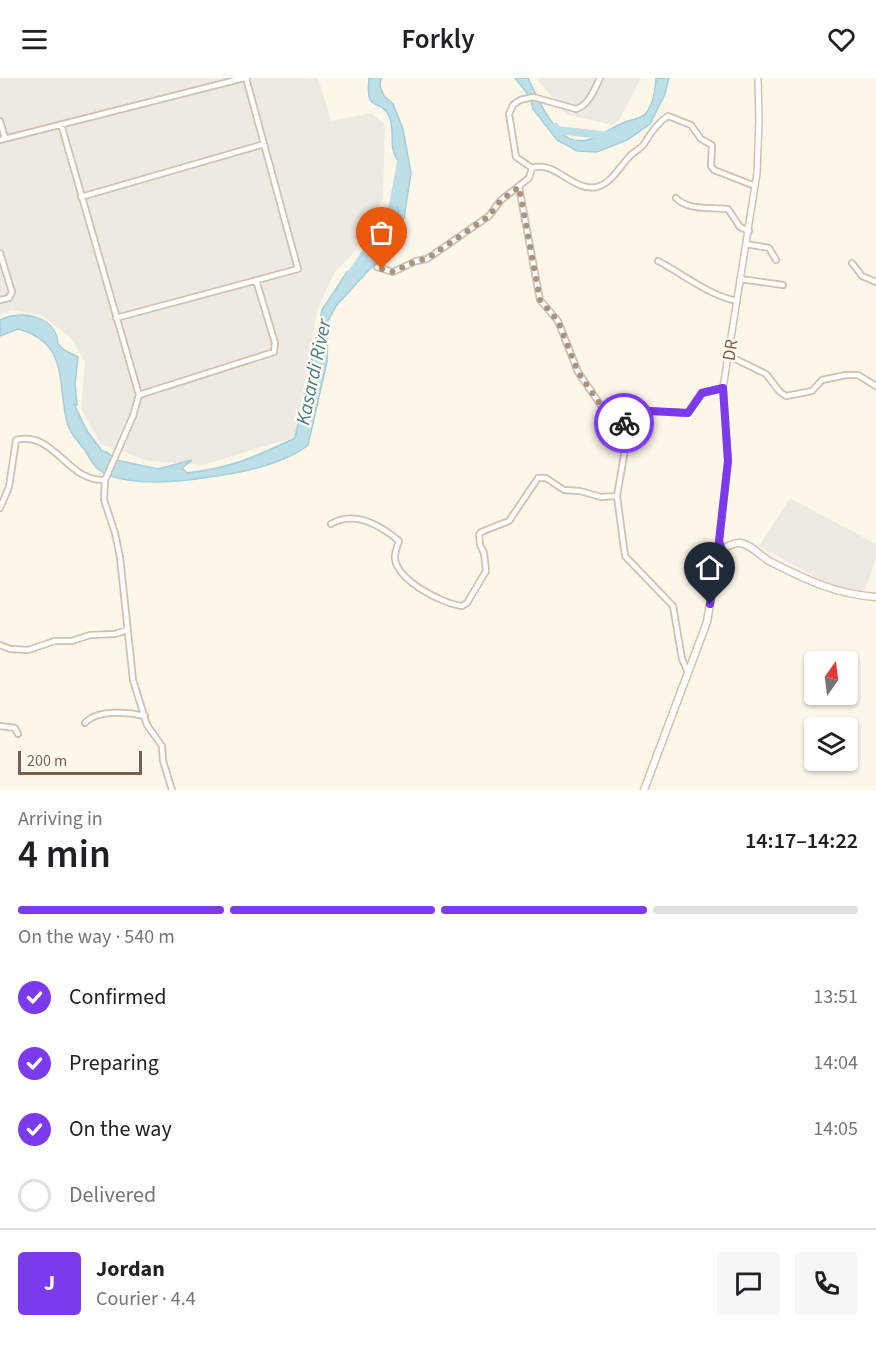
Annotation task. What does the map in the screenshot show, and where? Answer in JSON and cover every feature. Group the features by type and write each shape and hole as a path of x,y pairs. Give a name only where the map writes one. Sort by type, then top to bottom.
{"main road":[{"path":"722,549 735,543 744,544 771,562 829,590 876,597"},
{"name":"DR","path":"644,790 707,622 716,567 722,549"}],"street":[{"path":"0,121 2,139 245,78 298,269 117,318"},
{"path":"600,78 587,103 576,109 533,97 520,100 513,105 508,114 516,157 532,168 547,167 579,184 596,187 614,176 632,154 643,146 651,131 666,117 670,117 691,125 701,139 712,145 711,166 714,171 754,186"},
{"name":"DR","path":"722,549 719,542 728,461 723,388 754,186 759,121 758,78"},
{"path":"61,124 139,395 118,453 106,478 104,500 120,557 134,680 152,734 162,746 163,762 172,790"},
{"path":"81,197 264,144"},
{"path":"377,267 393,272 416,261 427,259 489,216 501,200 529,178 532,168"},
{"path":"519,187 540,300 558,321 578,372 604,410 629,426"},
{"path":"676,198 681,204 689,206 732,211 740,227 748,231"},
{"path":"746,244 769,248 776,260"},
{"path":"0,253 12,292 9,297 0,300"},
{"path":"658,261 695,285 737,301"},
{"path":"852,263 862,276 876,282"},
{"path":"740,279 783,285"},
{"path":"139,395 274,352 275,343 256,280"},
{"path":"729,356 766,374 786,396 812,391 822,380 846,375 858,375 876,386"},
{"path":"688,673 682,659 673,606 625,556 617,496 629,426 650,411 688,413 702,393 723,388"},
{"path":"0,508 9,487 16,440 35,440 48,446 86,478 106,478"},
{"path":"331,524 340,519 353,518 382,527 399,541 394,558 405,575 424,592 462,606 467,603 486,571 479,535 485,530 505,524 538,478 546,478 564,490 580,491 601,497 617,496"},
{"path":"0,645 10,649 28,650 55,640 72,641 90,635 116,634 127,630"},
{"path":"85,723 90,718 104,714 145,716"},
{"path":"0,726 15,728 18,734"}],"shaded area":[{"path":"0,78 318,78 331,121 371,113 385,125 383,198 354,253 334,273 317,311 295,437 203,465 149,461 101,444 81,409 85,362 70,337 41,315 11,310 0,315"},
{"path":"536,78 641,78 620,119 612,125 566,114"},
{"path":"790,498 876,544 876,559 864,592 826,583 759,546"}],"water":[{"path":"369,78 381,78 380,86 384,96 393,104 403,129 411,173 404,218 377,261 336,306 328,321 327,362 308,445 298,452 261,467 183,481 151,482 120,479 97,468 69,427 60,376 53,353 34,335 18,329 0,336 0,320 27,315 45,321 56,334 58,344 78,357 75,384 77,405 74,404 87,431 102,451 107,452 116,460 158,469 192,460 182,468 187,473 243,461 295,438 322,310 347,272 354,271 365,260 380,234 392,223 398,212 394,195 399,162 393,151 391,122 385,110 374,104 369,97"},
{"path":"515,78 528,78 544,109 559,131 573,140 581,141 596,137 644,115 649,109 655,92 656,78 669,78 665,94 650,124 627,140 597,152 577,151 557,140 533,109 530,97"}],"waterway":[{"name":"Kasardi River","path":"555,127 557,130 609,136"},
{"name":"Kasardi River","path":"349,277 391,216 401,162"}],"way so far":[{"path":"382,269 393,272 416,261 427,259 489,216 501,200 519,187 527,240 540,300 558,321 578,372 604,410 624,423"}],"route":[{"path":"624,423 629,426 650,411 688,413 699,395 723,388 728,461 719,542 722,549 716,567 710,604"}]}
